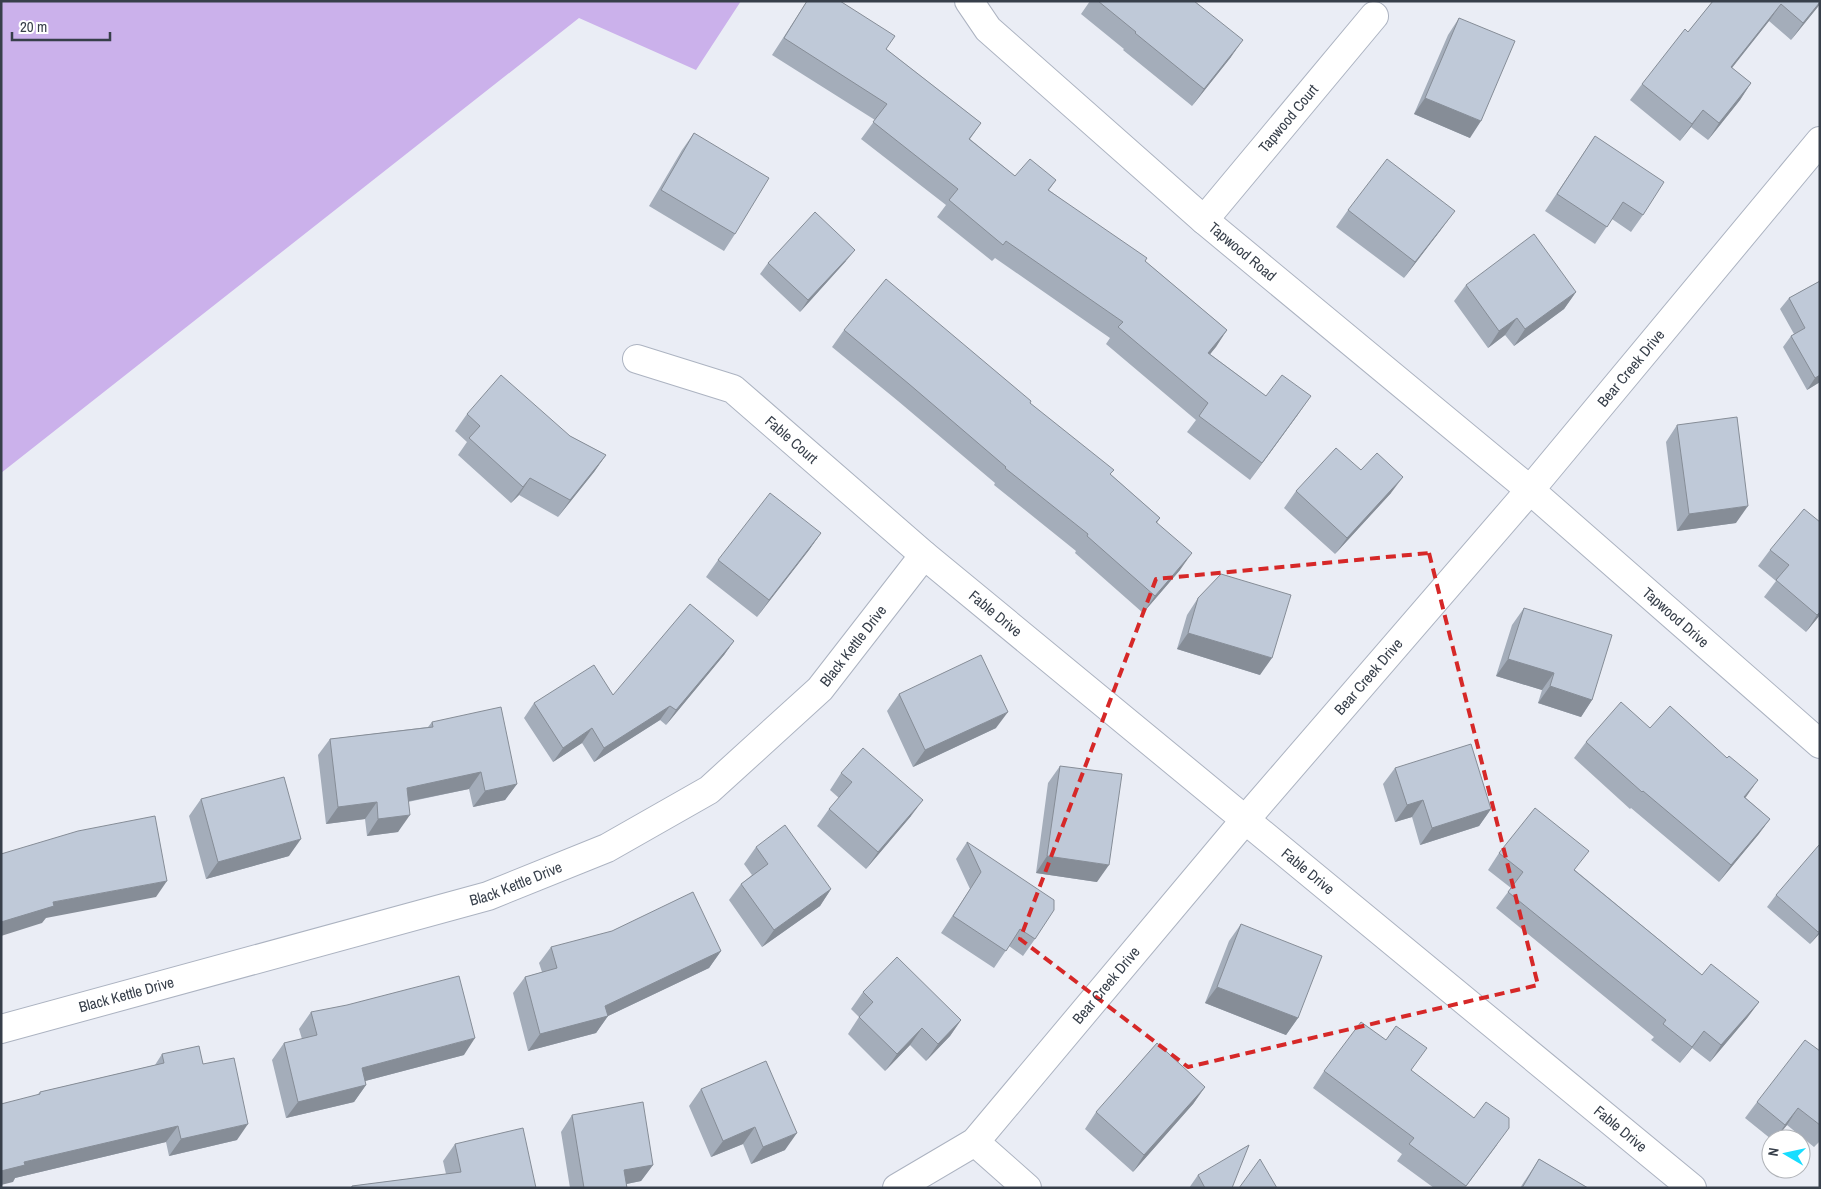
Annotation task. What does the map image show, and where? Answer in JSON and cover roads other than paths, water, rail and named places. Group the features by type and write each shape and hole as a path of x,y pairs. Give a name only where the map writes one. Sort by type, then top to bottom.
{"street":[{"name":"Tapwood Road","path":"969,1 988,29 1204,220 1530,490"},
{"name":"Tapwood Court","path":"1204,220 1374,16"},
{"name":"Bear Creek Drive","path":"897,1188 975,1142 1245,820 1530,490 1820,141"},
{"name":"Fable Court","path":"637,359 733,390 924,555"},
{"name":"Tapwood Drive","path":"1530,490 1820,744"},
{"name":"Fable Drive","path":"924,555 1692,1188"},
{"name":"Black Kettle Drive","path":"1,1029 488,896 607,848 710,790 805,703 820,689 924,555"},
{"path":"975,1142 1027,1188"}]}
